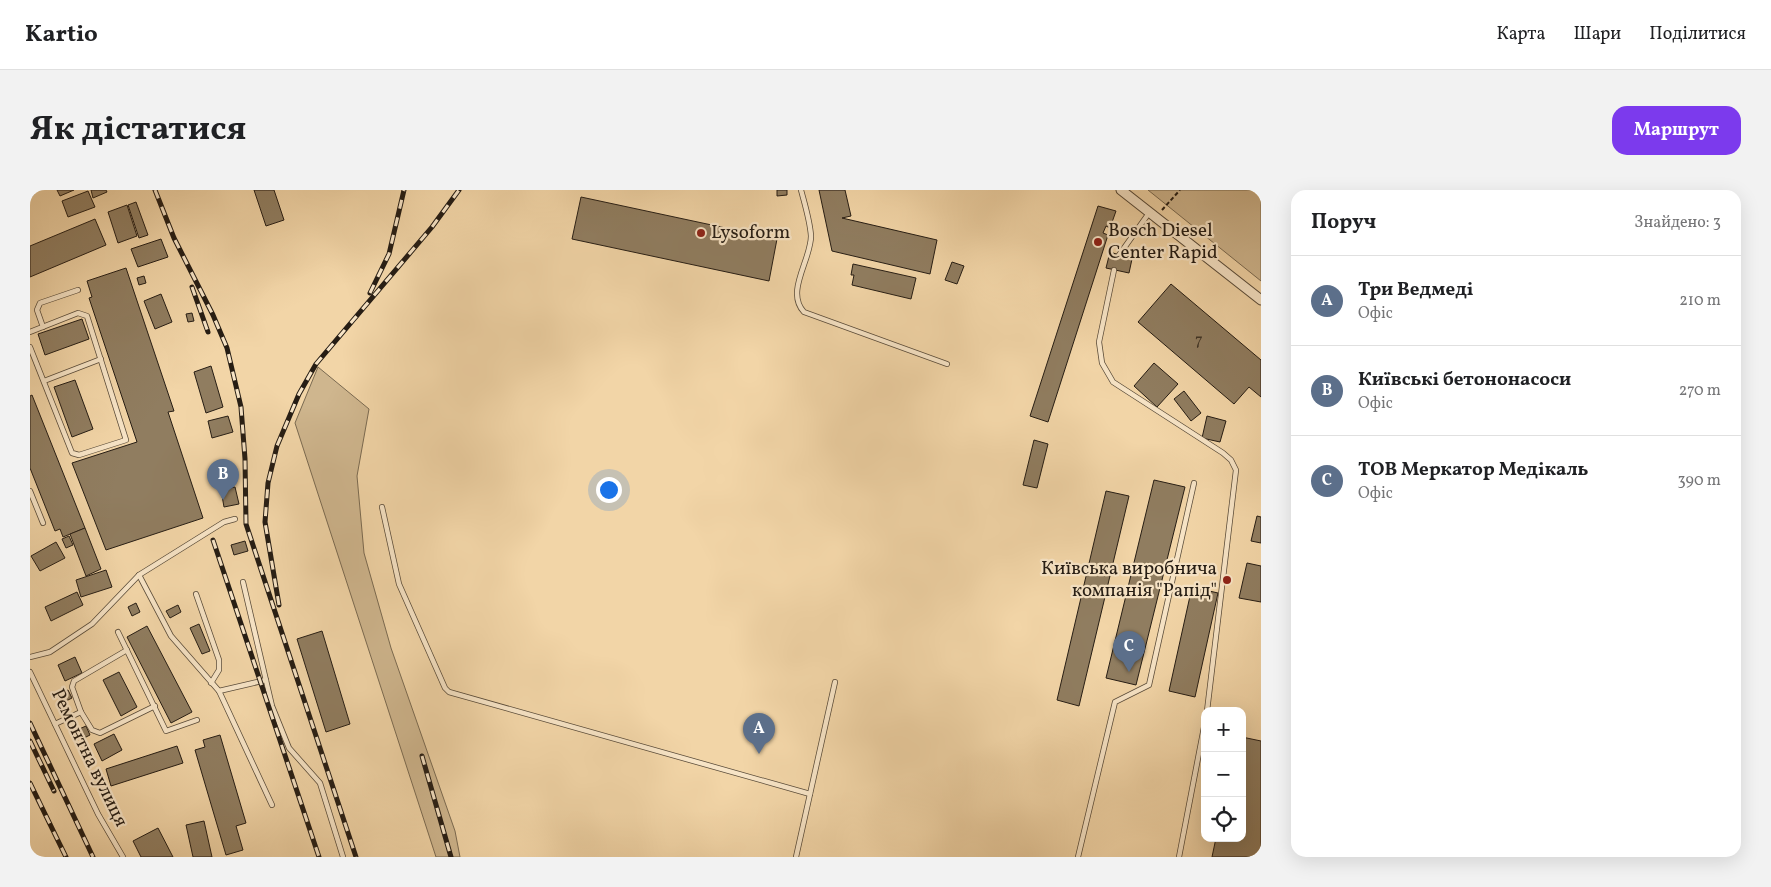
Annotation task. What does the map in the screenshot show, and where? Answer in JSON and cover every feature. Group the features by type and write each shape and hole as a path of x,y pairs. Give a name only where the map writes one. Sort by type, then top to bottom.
{"street":[{"path":"1122,190 1261,300"}],"lane":[{"path":"30,195 34,190"},
{"path":"801,190 811,240 796,294 797,306 804,312 947,364"},
{"path":"1119,255 1152,215"},
{"path":"1114,270 1099,342 1102,363 1113,382 1223,453 1231,460 1236,470 1207,707"},
{"path":"43,327 37,310 40,303 78,290"},
{"path":"30,332 83,313 87,316 126,440 79,455 72,453 30,347"},
{"path":"44,380 101,360"},
{"path":"1078,857 1115,702 1149,685 1194,483"},
{"path":"30,491 43,522"},
{"path":"382,507 399,584 445,688 449,692 810,794"},
{"path":"30,657 50,652 92,624 140,575 224,522 235,519"},
{"path":"140,575 171,636 219,691 272,805"},
{"path":"242,582 272,706 289,748 320,783 343,857"},
{"path":"196,594 219,660 218,670 212,682"},
{"path":"118,632 166,731 197,720"},
{"path":"127,650 74,680 72,687 82,712 92,730 100,733 154,706"},
{"name":"Ремонтна вулиця","path":"30,672 98,814 123,857"},
{"path":"219,691 266,680"},
{"path":"796,857 836,682"},
{"path":"55,724 82,712"},
{"path":"1179,857 1201,743"}],"path":[{"path":"1152,215 1180,190"}],"shaded area":[{"path":"1148,190 1261,190 1261,281"},
{"path":"318,367 369,409 357,476 364,553 391,648 455,831 460,857 436,857 295,423"}],"building":[{"path":"57,190 74,190 60,196"},
{"path":"91,190 106,190 107,192 93,198"},
{"path":"254,190 274,190 284,220 266,226"},
{"path":"777,190 787,190 787,195 777,196"},
{"path":"819,190 845,190 851,216 842,218 937,240 930,274 832,251"},
{"path":"88,191 95,207 68,217 62,201"},
{"path":"581,197 777,239 769,281 572,239"},
{"path":"136,202 148,235 139,238 128,205"},
{"path":"127,205 137,236 118,243 108,212"},
{"path":"1098,206 1116,211 1110,228 1106,226 1103,233 1108,235 1048,422 1030,416"},
{"path":"95,219 106,245 30,277 30,246"},
{"path":"161,239 168,257 138,267 131,249"},
{"path":"1110,252 1132,259 1129,273 1106,268"},
{"path":"952,262 964,266 957,284 945,280"},
{"path":"853,264 916,278 911,299 852,285 854,275 851,275"},
{"path":"126,268 174,411 168,412 203,518 106,550 72,463 137,442 89,298 92,297 87,281"},
{"path":"144,276 146,283 139,285 137,278"},
{"path":"1171,284 1261,360 1261,397 1249,387 1234,404 1138,322"},
{"path":"161,294 172,322 155,329 144,301"},
{"path":"192,313 194,321 188,322 186,314"},
{"path":"82,319 89,339 45,355 38,334"},
{"path":"1154,363 1178,384 1157,407 1134,386"},
{"path":"211,366 223,407 206,413 194,372"},
{"path":"75,380 93,429 72,437 54,387"},
{"path":"1184,391 1201,413 1191,421 1174,399"},
{"path":"32,395 85,528 63,537 60,529 55,531 30,468 30,396"},
{"path":"228,416 233,432 212,438 208,421"},
{"path":"1207,416 1226,421 1220,442 1202,438"},
{"path":"1034,440 1048,444 1037,488 1023,485"},
{"path":"1154,480 1185,487 1136,685 1106,678"},
{"path":"235,487 239,504 224,507 221,490"},
{"path":"1106,491 1129,496 1079,706 1057,700"},
{"path":"1257,516 1261,517 1261,543 1251,541"},
{"path":"85,528 101,569 86,576 70,534"},
{"path":"69,536 73,545 66,548 62,539"},
{"path":"245,541 248,551 234,555 231,545"},
{"path":"56,542 65,558 40,571 31,556"},
{"path":"1247,563 1261,566 1261,602 1239,598"},
{"path":"106,570 112,587 81,597 76,580"},
{"path":"1192,587 1218,593 1195,697 1169,691"},
{"path":"77,592 83,605 51,621 45,607"},
{"path":"136,603 140,612 132,616 128,607"},
{"path":"178,605 181,612 170,618 166,611"},
{"path":"199,624 210,651 202,654 190,628"},
{"path":"147,626 192,712 171,723 127,637"},
{"path":"322,631 350,724 326,732 297,639"},
{"path":"75,657 82,673 65,681 58,665"},
{"path":"119,672 137,707 121,716 103,680"},
{"path":"68,690 72,698 64,702 60,694"},
{"path":"86,726 90,735 82,739 77,730"},
{"path":"114,734 122,750 102,761 94,744"},
{"path":"220,735 246,823 236,826 243,850 226,855 195,750 205,747 203,740"},
{"path":"1246,738 1261,741 1261,857 1212,857 1215,842 1246,842"},
{"path":"177,746 183,763 111,786 106,769"},
{"path":"204,821 212,857 193,857 186,825"},
{"path":"158,828 173,857 141,857 133,841"}],"railway":[{"path":"155,190 174,238 213,315 227,348 241,407 245,459 246,524 356,857"},
{"path":"370,293 389,254 404,190"},
{"path":"279,605 265,522 268,483 277,446 299,394 316,364 432,227 459,190"},
{"path":"192,287 208,332"},
{"path":"213,540 319,857"},
{"path":"30,723 93,857"},
{"path":"30,741 54,791"},
{"path":"422,756 451,857"},
{"path":"30,783 66,857"}],"place":[{"name":"Lysoform","path":"701,233"},
{"name":"Bosch Diesel Center Rapid","path":"1098,242"},
{"name":"Київські бетононасоси","path":"223,500"},
{"name":"Київська виробнича компанія \"Рапід\"","path":"1227,580"},
{"name":"ТОВ Меркатор Медікаль","path":"1129,672"},
{"name":"Три Ведмеді","path":"759,754"}]}
